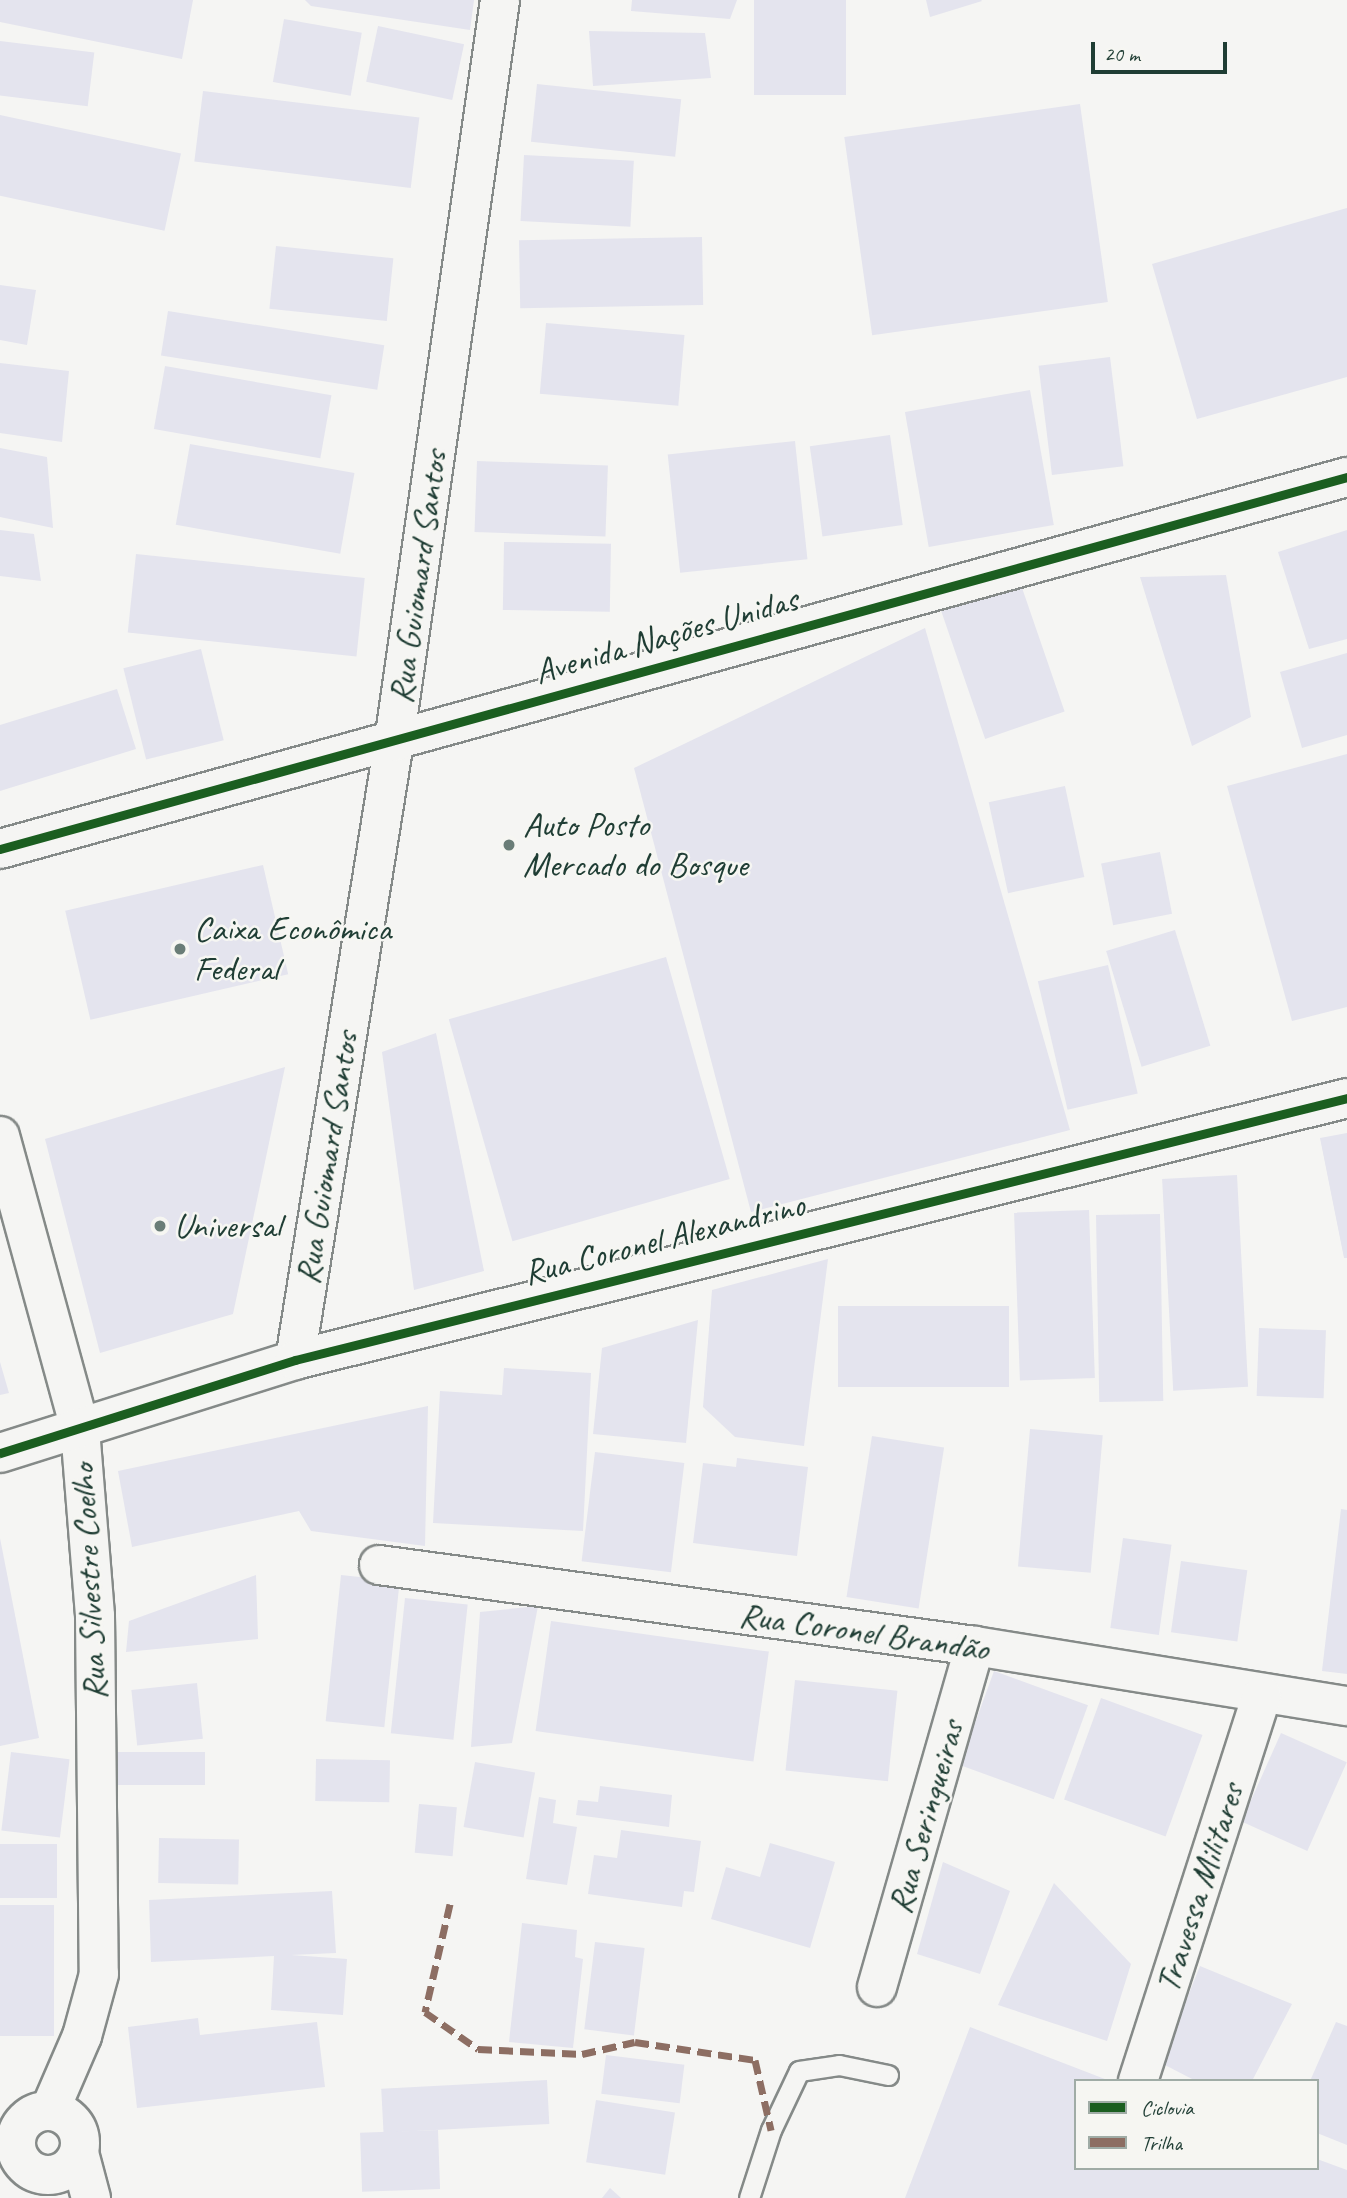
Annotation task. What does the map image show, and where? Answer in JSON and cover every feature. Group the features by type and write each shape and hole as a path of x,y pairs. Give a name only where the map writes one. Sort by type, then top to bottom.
{"street":[{"name":"Rua Guiomard Santos","path":"295,1360 394,742 500,0"},
{"name":"Avenida Nações Unidas","path":"0,849 1347,477"},
{"name":"Rua Coronel Alexandrino","path":"0,1453 295,1360 1347,1098"},
{"name":"Rua Silvestre Coelho","path":"0,1136 80,1429 95,1616 100,1848 99,1974 82,2036 68,2166"},
{"name":"Rua Coronel Brandão","path":"379,1565 975,1646 1262,1695 1347,1706"},
{"name":"Rua Seringueiras","path":"877,1987 975,1646"},
{"name":"Travessa Militares","path":"1139,2079 1262,1695"},
{"name":"Rua Silvestre Coelho","path":"8,2152 19,2127 42,2112 82,2036"},
{"path":"0,2099 75,2124 68,2166 91,2198"},
{"path":"8,2152 28,2168 68,2166"}],"lane":[{"path":"749,2198 771,2130 799,2071 839,2065 888,2075"}],"building":[{"path":"0,0 193,0 182,59 0,22"},
{"path":"305,0 474,0 470,30 311,6"},
{"path":"632,0 737,0 730,19 631,11"},
{"path":"754,0 846,0 846,95 754,95"},
{"path":"926,0 981,0 982,1 930,17"},
{"path":"284,19 362,33 351,96 273,82"},
{"path":"378,26 464,44 452,100 366,82"},
{"path":"589,31 705,33 711,78 593,86"},
{"path":"0,41 94,53 88,106 0,95"},
{"path":"537,84 681,99 675,157 531,142"},
{"path":"203,91 419,118 411,188 194,161"},
{"path":"1080,104 1108,302 872,335 844,137"},
{"path":"0,115 181,153 165,231 0,196"},
{"path":"524,155 634,161 630,227 521,221"},
{"path":"1347,208 1347,377 1197,419 1152,264"},
{"path":"702,237 703,305 520,308 519,240"},
{"path":"276,246 393,258 387,321 269,309"},
{"path":"0,285 36,290 27,345 0,340"},
{"path":"168,311 384,345 377,390 161,355"},
{"path":"546,323 684,335 678,406 540,394"},
{"path":"1110,357 1123,466 1052,475 1039,366"},
{"path":"0,363 69,371 62,442 0,433"},
{"path":"165,366 331,395 320,458 154,429"},
{"path":"1030,390 1054,525 929,547 905,412"},
{"path":"890,435 903,525 822,536 810,446"},
{"path":"795,441 807,559 680,573 668,454"},
{"path":"190,444 354,473 340,554 176,525"},
{"path":"0,448 47,457 53,528 0,517"},
{"path":"477,461 608,466 605,537 475,532"},
{"path":"0,530 34,534 41,581 0,576"},
{"path":"1347,530 1347,639 1309,649 1278,552"},
{"path":"504,542 611,544 610,612 503,610"},
{"path":"136,554 365,578 356,657 128,633"},
{"path":"1226,575 1251,717 1192,746 1140,577"},
{"path":"1020,582 1065,712 985,739 941,609"},
{"path":"925,628 1070,1130 751,1212 634,768"},
{"path":"201,649 224,740 146,760 123,668"},
{"path":"1347,653 1347,735 1302,748 1280,672"},
{"path":"117,689 136,749 0,791 0,725"},
{"path":"1347,754 1347,1007 1292,1021 1227,786"},
{"path":"1065,786 1084,877 1008,893 989,802"},
{"path":"1160,852 1172,914 1113,925 1101,863"},
{"name":"Caixa Econômica Federal","path":"263,865 288,974 90,1020 65,911"},
{"path":"1175,930 1210,1046 1142,1067 1106,951"},
{"path":"666,957 730,1179 512,1241 449,1019"},
{"path":"1108,965 1138,1094 1068,1110 1038,981"},
{"path":"436,1033 484,1271 414,1290 382,1052"},
{"name":"Universal","path":"285,1067 233,1314 100,1353 45,1139"},
{"path":"1347,1133 1347,1258 1344,1258 1320,1138"},
{"path":"1237,1175 1248,1387 1173,1391 1162,1179"},
{"path":"1089,1210 1095,1378 1020,1381 1014,1213"},
{"path":"1160,1214 1163,1401 1099,1402 1096,1215"},
{"path":"828,1259 804,1446 735,1437 703,1407 712,1290"},
{"path":"838,1306 1009,1306 1009,1387 838,1387"},
{"path":"698,1320 686,1443 593,1434 602,1348"},
{"path":"1259,1328 1326,1330 1324,1398 1257,1396"},
{"path":"0,1362 9,1393 0,1395"},
{"path":"504,1368 591,1373 583,1531 433,1523 440,1391 502,1395"},
{"path":"428,1406 425,1546 311,1531 299,1511 132,1547 118,1471"},
{"path":"1030,1429 1103,1435 1091,1573 1018,1566"},
{"path":"872,1436 944,1447 919,1608 847,1597"},
{"path":"595,1452 684,1463 671,1572 582,1561"},
{"path":"737,1458 808,1467 797,1556 693,1543 703,1463 736,1467"},
{"path":"1341,1509 1347,1510 1347,1674 1322,1671"},
{"path":"0,1538 39,1738 0,1746"},
{"path":"1123,1538 1172,1545 1159,1635 1110,1628"},
{"path":"1181,1561 1247,1570 1237,1642 1171,1632"},
{"path":"256,1575 258,1639 126,1652 129,1621"},
{"path":"341,1575 400,1581 384,1727 326,1721"},
{"path":"405,1598 468,1605 453,1740 391,1733"},
{"path":"538,1606 512,1743 471,1747 480,1612"},
{"path":"551,1621 769,1652 753,1762 536,1731"},
{"path":"994,1671 1088,1705 1054,1799 960,1765"},
{"path":"795,1680 897,1691 888,1781 785,1771"},
{"path":"197,1683 203,1739 137,1746 131,1690"},
{"path":"1101,1698 1202,1735 1166,1836 1064,1799"},
{"path":"1281,1733 1347,1762 1307,1851 1242,1822"},
{"path":"11,1752 70,1759 60,1838 1,1830"},
{"path":"113,1752 205,1752 205,1785 113,1785"},
{"path":"316,1759 390,1760 389,1802 315,1801"},
{"path":"475,1762 535,1773 524,1838 464,1827"},
{"path":"600,1786 672,1795 669,1827 576,1815 578,1800 598,1802"},
{"path":"539,1797 556,1800 553,1823 577,1827 567,1885 526,1879"},
{"path":"419,1804 457,1807 453,1856 415,1853"},
{"path":"621,1830 701,1841 694,1892 684,1891 682,1907 588,1894 594,1855 617,1858"},
{"path":"159,1838 239,1839 238,1884 158,1883"},
{"path":"770,1843 835,1862 810,1948 711,1919 726,1867 760,1877"},
{"path":"0,1844 57,1844 57,1898 0,1898"},
{"path":"943,1862 1010,1891 980,1974 917,1954"},
{"path":"1054,1883 1131,1964 1107,2041 998,2005"},
{"path":"332,1891 336,1953 291,1955 347,1959 343,2015 271,2010 274,1956 151,1962 149,1900"},
{"path":"0,1905 54,1905 54,2036 0,2036"},
{"path":"522,1923 577,1930 575,1957 583,1959 573,2048 509,2042"},
{"path":"595,1942 645,1948 634,2035 584,2029"},
{"path":"1200,1966 1292,2004 1253,2079 1192,2079 1161,2063"},
{"path":"198,2018 200,2035 317,2022 325,2087 137,2108 128,2027"},
{"path":"1336,2022 1347,2026 1347,2145 1319,2134 1319,2079 1311,2079"},
{"path":"970,2027 1105,2079 1074,2079 1074,2170 1319,2170 1319,2160 1347,2170 1347,2198 905,2198"},
{"path":"606,2055 684,2065 680,2103 601,2094"},
{"path":"547,2080 549,2124 384,2133 381,2089"},
{"path":"596,2100 675,2113 665,2175 586,2162"},
{"path":"438,2130 440,2189 362,2192 360,2133"},
{"path":"610,2188 621,2198 602,2198"}],"marked path":[{"path":"450,1904 425,2012 478,2049 582,2054 635,2042 755,2060 771,2130"}],"cycle path":[{"path":"0,849 1347,477"},
{"path":"0,1453 295,1360 1347,1098"}],"place":[{"name":"Auto Posto Mercado do Bosque","path":"509,845"},
{"name":"Caixa Econômica Federal","path":"180,949"},
{"name":"Universal","path":"160,1226"}]}
